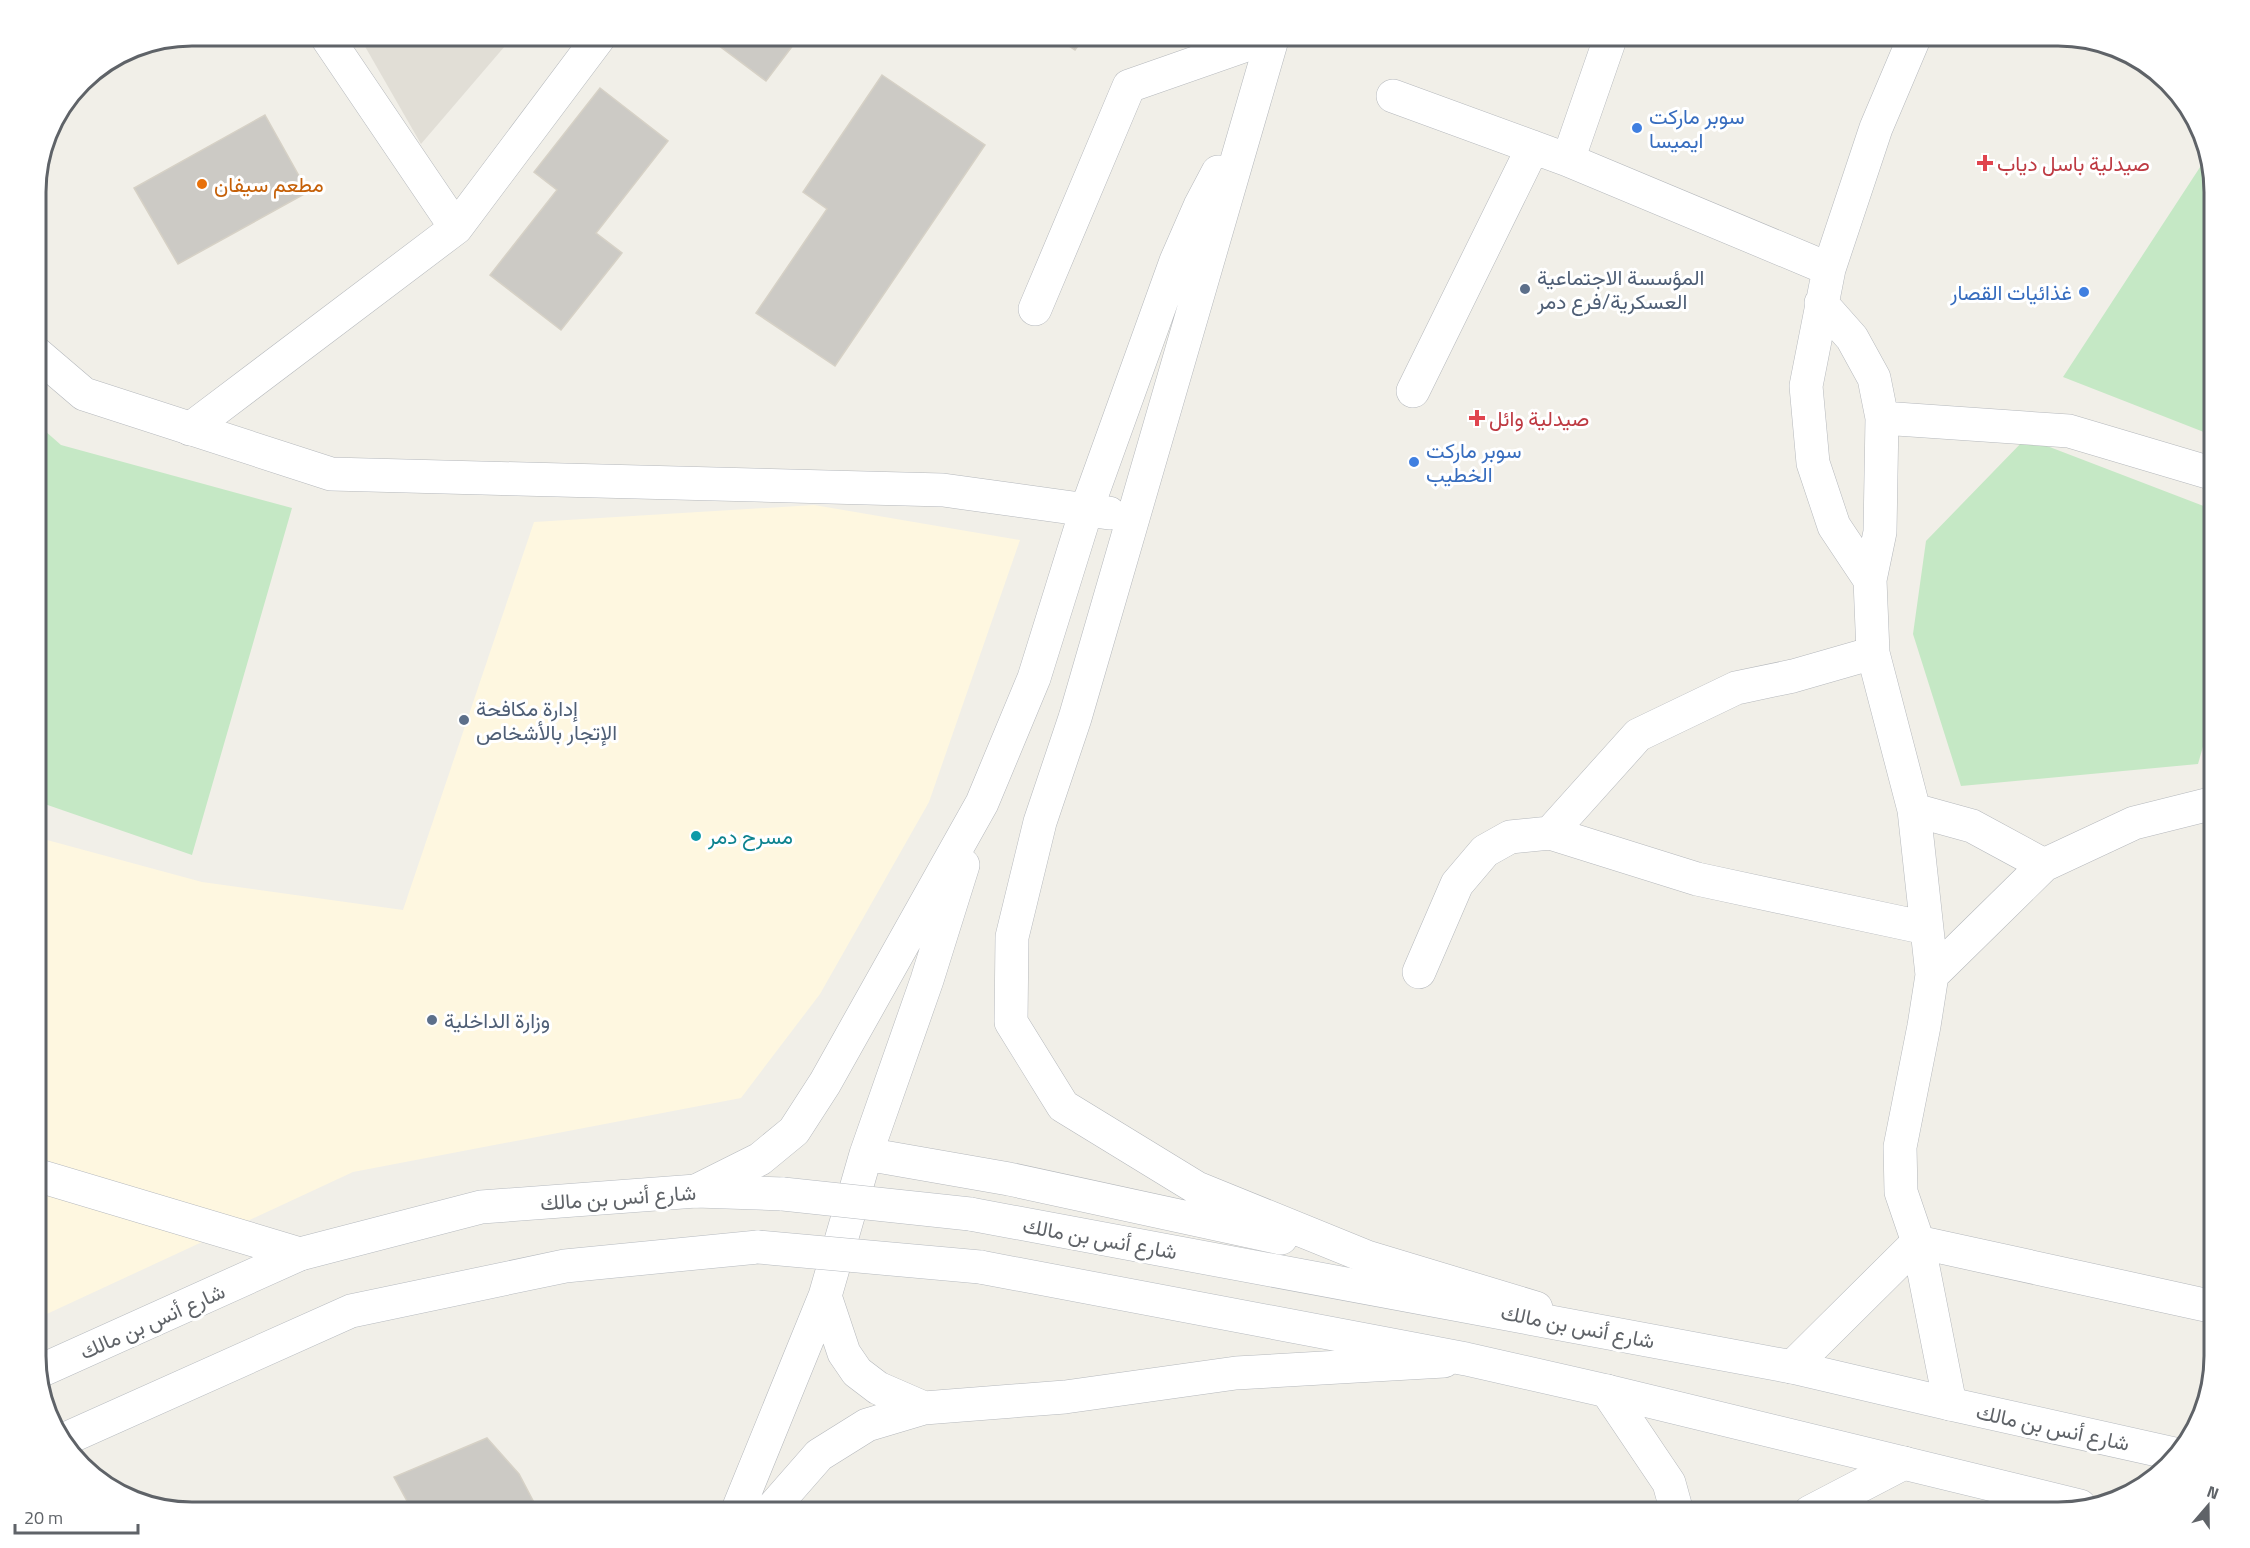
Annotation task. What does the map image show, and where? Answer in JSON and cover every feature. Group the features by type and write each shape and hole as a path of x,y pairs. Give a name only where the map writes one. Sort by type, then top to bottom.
{"street":[{"path":"1035,309 1129,86 1243,46"},
{"path":"1270,46 1075,718 1056,769 1025,879 1012,937 1011,1022 1063,1107 1197,1188 1368,1257"},
{"path":"1568,160 1607,46"},
{"path":"1870,580 1834,526 1813,463 1806,386 1829,269 1876,128 1911,46"},
{"path":"333,47 456,228"},
{"path":"190,429 456,228 592,47"},
{"path":"1394,96 1568,160 1829,269"},
{"path":"741,1502 825,1296 866,1154 927,980 982,803 1034,678 1086,511 1176,261 1200,206 1221,167 1242,143"},
{"path":"1413,391 1533,147"},
{"path":"1821,303 1852,338 1874,378 1882,418 1880,532 1870,580 1873,653 1914,810 1932,975 1900,1147 1901,1192 1918,1242 1950,1404"},
{"path":"47,362 84,394 331,474 942,490 1086,511 1133,515"},
{"path":"1882,418 2069,431 2204,471"},
{"path":"1550,833 1638,735 1736,688 1793,676 1873,653"},
{"path":"696,1191 760,1160 794,1131 825,1083 982,803"},
{"path":"1932,975 2044,865 2134,823 2204,806"},
{"path":"1914,810 1972,826 2044,865"},
{"path":"1419,972 1457,884 1485,851 1510,837 1550,833 1696,879 1926,928"},
{"path":"866,1154 1009,1179 1368,1257 1626,1335"},
{"path":"47,1178 300,1254"},
{"name":"شارع أنس بن مالك","path":"47,1368 300,1254 481,1207 696,1191 783,1194 970,1214 1626,1335 1792,1367 2167,1452"},
{"path":"1918,1242 2204,1305"},
{"path":"1792,1367 1918,1242"},
{"path":"71,1437 351,1311 565,1266 758,1247 980,1267 1466,1359 2061,1502"},
{"path":"825,1296 844,1353 857,1372 878,1388 924,1408"},
{"path":"778,1502 819,1455 867,1425 924,1408 1065,1397 1236,1373 1466,1359"},
{"path":"1607,1391 1669,1483 1674,1502"},
{"path":"1829,1502 1904,1463"}],"shaded area":[{"path":"365,47 504,47 421,144"},
{"path":"814,505 1020,540 929,802 820,994 741,1098 353,1172 47,1314 47,840 202,882 403,910 534,522"}],"green space":[{"path":"2201,165 2204,192 2204,432 2063,377"},
{"path":"47,433 61,445 292,508 192,855 47,805"},
{"path":"2026,438 2204,506 2204,743 2198,764 1961,786 1913,634 1926,541"}],"building":[{"path":"720,47 792,47 766,81"},
{"path":"882,75 985,145 835,366 756,313 827,209 803,192"},
{"path":"600,88 668,141 596,233 622,253 561,330 490,275 557,190 534,172"},
{"path":"265,115 308,192 178,264 134,188"},
{"path":"487,1438 519,1474 534,1502 408,1502 394,1477"}],"place":[{"name":"سوبر ماركت ايميسا","path":"1637,128"},
{"name":"صيدلية باسل دياب","path":"1985,163"},
{"name":"مطعم سيفان","path":"202,184"},
{"name":"المؤسسة الاجتماعية العسكرية/فرع دمر","path":"1525,289"},
{"name":"غذائيات القصار","path":"2084,292"},
{"name":"صيدلية وائل","path":"1477,418"},
{"name":"سوبر ماركت الخطيب","path":"1414,462"},
{"name":"إدارة مكافحة الإتجار بالأشخاص","path":"464,720"},
{"name":"مسرح دمر","path":"696,836"},
{"name":"وزارة الداخلية","path":"432,1020"}]}
